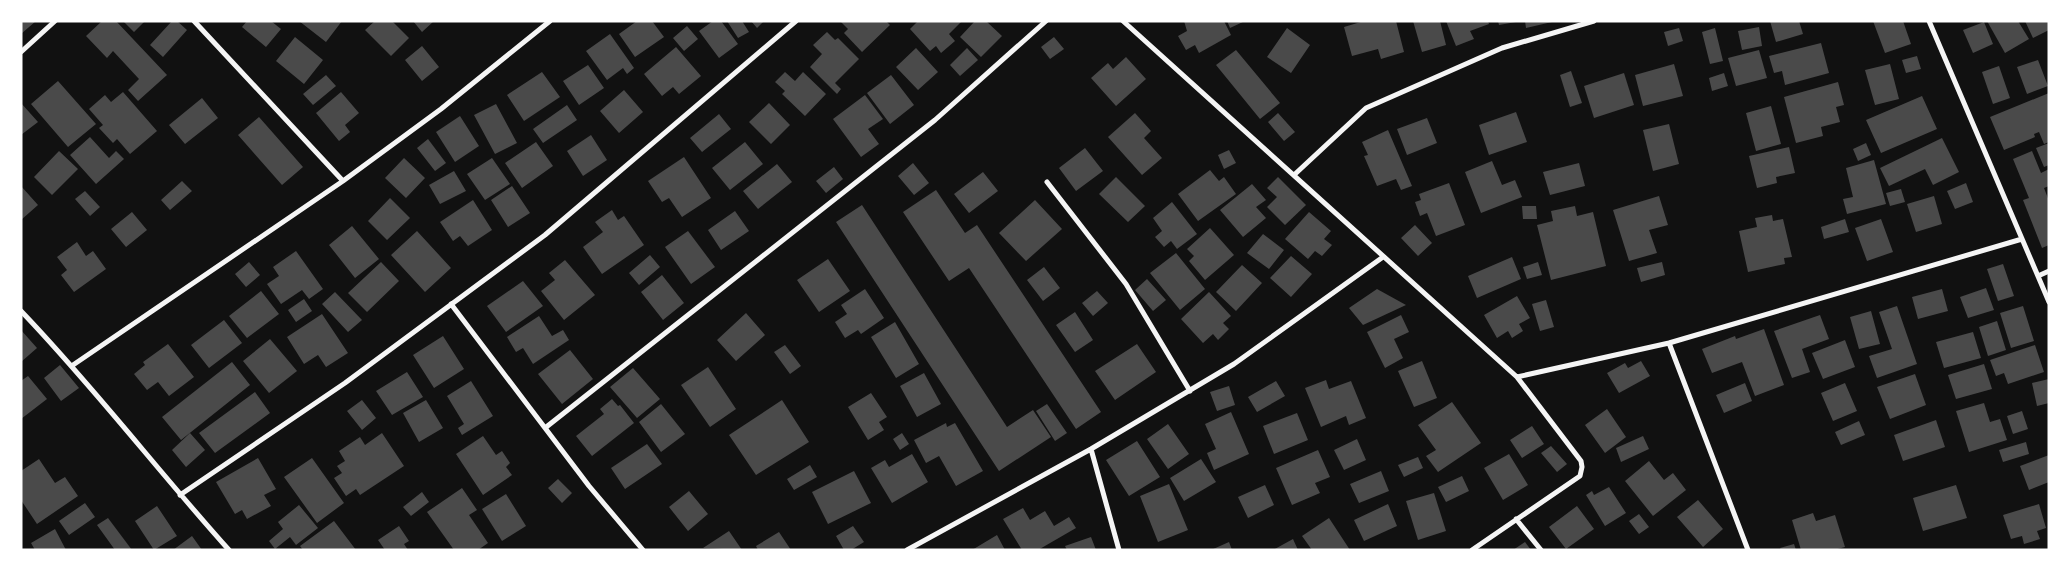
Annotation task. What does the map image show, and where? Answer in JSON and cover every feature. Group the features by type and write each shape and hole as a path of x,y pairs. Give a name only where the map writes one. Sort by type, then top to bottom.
{"street":[{"path":"21,52 55,21"},
{"path":"194,21 343,181"},
{"path":"73,365 343,181 441,109 550,21"},
{"path":"180,495 345,383 545,235 796,21"},
{"path":"545,428 935,120 1046,21"},
{"path":"1124,21 1517,378 1581,460 1580,476 1472,550"},
{"path":"1294,175 1366,108 1502,48 1594,21"},
{"path":"1929,21 2049,302"},
{"path":"1046,182 1126,284 1190,391"},
{"path":"1517,378 1669,343 2022,239"},
{"path":"907,550 1091,449 1234,364 1383,257"},
{"path":"2038,276 2049,271"},
{"path":"451,304 589,486 643,550"},
{"path":"21,311 73,365 180,495 229,550"},
{"path":"1669,343 1748,550"},
{"path":"1091,449 1119,550"},
{"path":"1516,519 1541,550"}],"building":[{"path":"21,21 36,21 21,34"},
{"path":"102,21 116,21 167,75 138,101 128,90 139,79 113,51 107,58 86,36"},
{"path":"123,21 145,21 134,32"},
{"path":"172,21 177,21 187,30 163,57 150,45"},
{"path":"247,21 271,21 281,29 266,47 242,27"},
{"path":"299,21 342,21 326,42"},
{"path":"375,21 392,21 409,38 391,56 365,30"},
{"path":"413,21 434,21 422,32"},
{"path":"637,21 652,21 664,37 635,57 619,34"},
{"path":"713,21 721,21 738,44 719,58 699,31"},
{"path":"727,21 742,21 749,32 738,38"},
{"path":"751,21 764,21 757,28"},
{"path":"840,21 886,21 890,25 862,52 844,33 848,29"},
{"path":"918,21 962,21 949,34 955,41 941,53 936,46 930,51 910,29"},
{"path":"975,21 986,21 1002,36 981,57 960,37"},
{"path":"1184,21 1224,21 1231,35 1199,53 1195,45 1186,50 1178,36 1187,31"},
{"path":"1227,21 1245,21 1230,28"},
{"path":"1364,21 1396,21 1404,52 1381,59 1378,49 1352,56 1344,27"},
{"path":"1413,21 1440,21 1446,45 1422,52"},
{"path":"1446,21 1488,21 1489,24 1470,31 1474,39 1456,46"},
{"path":"1498,21 1516,21 1516,22 1499,25"},
{"path":"1525,21 1552,21 1552,22 1526,28"},
{"path":"1770,21 1799,21 1803,34 1776,42"},
{"path":"1873,21 1903,21 1911,44 1885,53"},
{"path":"1987,21 2018,21 2029,39 2005,53"},
{"path":"2025,21 2048,21 2049,30 2033,38"},
{"path":"1984,22 1993,44 1973,53 1963,30"},
{"path":"687,26 698,39 684,51 673,38"},
{"path":"1759,27 1762,46 1742,50 1738,31"},
{"path":"1287,28 1310,45 1291,73 1267,57"},
{"path":"1679,28 1683,41 1668,46 1664,32"},
{"path":"1715,28 1723,61 1710,64 1702,32"},
{"path":"827,32 835,40 838,38 859,59 835,83 841,89 837,94 810,67 822,54 813,45"},
{"path":"610,34 634,68 627,74 623,68 607,80 586,51"},
{"path":"295,37 323,60 304,84 276,61"},
{"path":"1054,37 1064,49 1050,59 1041,47"},
{"path":"1821,43 1829,73 1785,85 1782,71 1774,73 1769,56"},
{"path":"422,46 439,67 422,81 405,60"},
{"path":"676,47 701,76 679,94 673,87 662,96 644,74"},
{"path":"916,48 938,72 918,90 896,67"},
{"path":"967,48 978,60 960,76 950,65"},
{"path":"1236,50 1280,103 1260,119 1216,65"},
{"path":"1759,50 1767,78 1736,86 1728,58"},
{"path":"1917,56 1921,69 1906,73 1902,60"},
{"path":"1126,57 1146,79 1116,106 1091,78 1108,63 1113,69"},
{"path":"2038,60 2048,86 2027,94 2017,67"},
{"path":"1674,64 1683,96 1643,106 1635,75"},
{"path":"1890,64 1899,99 1875,105 1865,70"},
{"path":"588,65 604,88 579,105 563,81"},
{"path":"1999,66 2010,98 1993,104 1982,72"},
{"path":"1571,71 1582,103 1570,107 1560,75"},
{"path":"542,72 560,97 524,121 507,95"},
{"path":"785,72 795,81 803,72 826,94 805,116 782,94 785,91 775,82"},
{"path":"1624,73 1634,105 1594,118 1584,86"},
{"path":"1724,73 1728,86 1712,91 1709,78"},
{"path":"326,75 336,86 313,105 303,94"},
{"path":"891,75 914,105 890,124 867,93"},
{"path":"58,81 96,124 68,147 31,104"},
{"path":"1838,82 1844,105 1836,107 1840,122 1821,127 1823,136 1796,143 1784,97"},
{"path":"624,90 643,112 619,133 600,111"},
{"path":"123,92 157,131 130,154 117,139 113,143 99,128 103,125 89,109 105,95 111,102"},
{"path":"341,92 359,113 345,125 350,132 339,141 316,113"},
{"path":"2049,93 2049,142 2044,144 2039,132 2034,134 2035,137 2004,150 1990,117"},
{"path":"865,95 883,119 868,129 879,144 861,157 833,119"},
{"path":"1922,96 1937,129 1881,153 1866,120"},
{"path":"202,98 218,118 185,144 169,125"},
{"path":"21,103 38,122 21,135"},
{"path":"769,103 790,125 771,144 749,122"},
{"path":"496,104 517,143 495,154 474,115"},
{"path":"567,105 577,120 543,143 533,129"},
{"path":"1771,106 1781,144 1756,151 1746,113"},
{"path":"1516,112 1527,142 1489,155 1479,125"},
{"path":"1135,113 1151,131 1144,138 1162,158 1142,175 1108,137"},
{"path":"1278,113 1295,132 1284,141 1268,122"},
{"path":"719,114 731,129 702,152 690,138"},
{"path":"460,116 479,146 455,162 436,132"},
{"path":"259,117 303,167 282,185 238,135"},
{"path":"1427,118 1437,143 1407,155 1397,129"},
{"path":"1669,124 1679,164 1653,171 1643,130"},
{"path":"1388,130 1412,186 1401,190 1396,179 1377,186 1364,156 1368,155 1362,142"},
{"path":"591,135 607,160 583,176 567,151"},
{"path":"90,137 109,158 116,151 124,159 96,184 70,155"},
{"path":"1942,138 1959,172 1933,185 1925,169 1889,186 1880,168"},
{"path":"428,139 446,163 435,171 417,148"},
{"path":"536,142 553,166 522,188 505,163"},
{"path":"745,142 763,164 730,190 712,168"},
{"path":"1866,143 1871,155 1858,161 1853,149"},
{"path":"2049,143 2049,165 2044,167 2036,148"},
{"path":"1789,147 1795,173 1776,177 1777,183 1757,188 1749,156"},
{"path":"1085,148 1103,171 1076,191 1059,168"},
{"path":"1229,150 1236,163 1224,169 1218,155"},
{"path":"59,151 78,169 52,195 34,177"},
{"path":"2032,151 2041,173 2049,169 2049,186 2044,188 2049,201 2049,245 2042,248 2023,200 2029,198 2013,159"},
{"path":"684,157 711,198 682,217 669,198 662,202 648,181"},
{"path":"404,158 425,178 406,198 385,178"},
{"path":"492,158 510,184 485,200 467,174"},
{"path":"1874,160 1886,204 1847,214 1843,199 1853,197 1846,168"},
{"path":"1492,161 1502,185 1515,180 1522,197 1481,213 1465,172"},
{"path":"913,163 929,183 914,195 898,176"},
{"path":"1579,163 1585,186 1550,195 1543,172"},
{"path":"777,164 792,182 758,209 743,191"},
{"path":"834,167 843,179 826,193 816,181"},
{"path":"1210,170 1219,181 1224,177 1236,194 1198,221 1178,194"},
{"path":"454,171 466,191 440,204 429,185"},
{"path":"983,172 998,191 969,213 954,194"},
{"path":"1116,177 1145,206 1128,222 1099,194"},
{"path":"1278,177 1306,205 1285,225 1267,207 1277,197 1267,188"},
{"path":"182,181 192,191 170,210 161,200"},
{"path":"1449,183 1465,225 1436,236 1427,213 1420,216 1415,202 1421,200 1419,194"},
{"path":"1966,183 1973,202 1955,209 1947,191"},
{"path":"1252,184 1266,200 1256,207 1266,218 1243,237 1220,210"},
{"path":"21,186 38,205 21,220"},
{"path":"512,186 530,213 508,227 491,200"},
{"path":"1901,189 1905,202 1890,206 1886,193"},
{"path":"936,190 965,233 977,225 1101,412 1076,429 969,268 949,281 903,212"},
{"path":"85,191 100,207 90,216 75,199"},
{"path":"1659,196 1668,225 1649,230 1657,253 1629,261 1613,210"},
{"path":"1934,196 1942,224 1916,232 1907,204"},
{"path":"390,198 410,218 387,240 368,221"},
{"path":"473,200 492,230 468,246 460,236 453,241 440,222"},
{"path":"1035,200 1062,229 1026,261 999,233"},
{"path":"1172,202 1197,234 1177,249 1171,241 1164,247 1155,237 1162,231 1153,218"},
{"path":"862,205 1007,427 1033,410 1051,437 999,471 836,222"},
{"path":"1522,206 1536,206 1537,219 1523,219"},
{"path":"1575,206 1577,216 1593,212 1606,266 1551,280 1537,225 1553,221 1551,211"},
{"path":"612,210 618,220 624,216 644,245 602,274 583,247 603,232 595,222"},
{"path":"735,211 749,231 721,250 708,230"},
{"path":"132,212 147,230 126,247 111,229"},
{"path":"1309,212 1331,231 1324,239 1332,245 1322,256 1315,251 1308,259 1285,239"},
{"path":"1772,215 1773,221 1783,219 1792,257 1784,258 1785,264 1748,272 1739,231 1757,227 1755,218"},
{"path":"1845,219 1849,232 1824,239 1821,227"},
{"path":"1881,219 1893,252 1867,261 1855,228"},
{"path":"1415,225 1432,243 1418,256 1401,238"},
{"path":"352,226 379,259 355,278 329,245"},
{"path":"1210,228 1234,255 1205,280 1189,261 1194,256 1187,249"},
{"path":"417,231 451,268 425,292 391,255"},
{"path":"688,231 715,267 691,284 665,247"},
{"path":"1263,234 1284,250 1269,269 1247,253"},
{"path":"77,242 86,256 93,251 106,269 74,292 61,275 67,270 57,257"},
{"path":"296,251 323,289 309,299 302,290 281,304 267,284 279,276 273,267"},
{"path":"1176,253 1205,289 1180,310 1150,273"},
{"path":"650,255 660,267 639,285 629,273"},
{"path":"1291,256 1312,274 1291,297 1270,278"},
{"path":"1512,257 1521,279 1477,298 1468,276"},
{"path":"828,259 850,291 819,312 797,280"},
{"path":"565,260 595,295 564,320 541,291 555,280 549,273"},
{"path":"249,262 260,275 246,287 235,274"},
{"path":"381,262 399,281 367,312 348,293"},
{"path":"1538,262 1542,275 1527,279 1523,267"},
{"path":"1662,262 1665,275 1641,282 1637,268"},
{"path":"2003,264 2014,296 1998,301 1987,269"},
{"path":"1242,265 1262,283 1236,311 1216,292"},
{"path":"1044,267 1060,288 1043,301 1027,280"},
{"path":"662,275 684,303 663,320 641,292"},
{"path":"1147,279 1166,300 1153,311 1135,290"},
{"path":"523,281 543,306 506,332 487,306"},
{"path":"1986,288 1994,310 1968,318 1960,297"},
{"path":"865,289 884,318 861,334 858,330 845,338 835,322 847,314 841,305"},
{"path":"1377,289 1406,305 1363,325 1349,308"},
{"path":"1942,289 1948,311 1918,319 1912,297"},
{"path":"261,291 279,314 247,338 229,316"},
{"path":"1097,291 1108,303 1093,316 1082,303"},
{"path":"335,292 362,320 348,332 322,304"},
{"path":"1209,292 1231,316 1223,323 1229,329 1218,340 1213,334 1203,343 1181,319"},
{"path":"1517,296 1530,318 1519,324 1523,331 1512,338 1508,331 1497,338 1484,315"},
{"path":"304,299 312,311 296,322 288,310"},
{"path":"1546,300 1554,327 1540,331 1532,304"},
{"path":"1897,306 1917,364 1877,378 1869,356 1892,349 1879,312"},
{"path":"2023,306 2034,341 2011,348 2000,313"},
{"path":"1871,311 1880,344 1859,349 1850,317"},
{"path":"1075,312 1093,340 1075,352 1056,325"},
{"path":"746,313 765,335 736,361 717,340"},
{"path":"322,314 348,353 326,367 318,355 304,364 287,337"},
{"path":"1401,315 1409,332 1394,339 1403,358 1385,368 1367,332"},
{"path":"1820,315 1829,339 1802,349 1810,372 1792,378 1774,331"},
{"path":"539,316 552,336 563,330 569,340 533,364 523,348 516,352 507,337"},
{"path":"224,320 242,343 209,368 191,345"},
{"path":"1997,321 2006,350 1988,356 1979,327"},
{"path":"895,322 919,364 896,378 871,337"},
{"path":"1764,329 1784,385 1755,396 1742,362 1712,373 1702,349 1735,336 1736,339"},
{"path":"21,330 37,348 21,362"},
{"path":"1973,332 1981,358 1944,368 1936,342"},
{"path":"443,336 464,369 434,388 413,355"},
{"path":"270,339 297,371 269,393 243,361"},
{"path":"1845,340 1855,367 1823,379 1812,353"},
{"path":"168,344 194,377 169,396 158,382 147,390 134,374 145,365 143,362"},
{"path":"1137,344 1156,372 1115,400 1095,371"},
{"path":"785,345 801,366 790,374 774,352"},
{"path":"2035,345 2044,372 2008,384 2004,373 1996,376 1990,360"},
{"path":"570,350 593,379 562,404 538,374"},
{"path":"1422,361 1437,398 1414,407 1398,371"},
{"path":"1641,361 1650,376 1619,393 1607,373 1625,363 1628,368"},
{"path":"232,362 250,385 181,440 162,417"},
{"path":"1984,364 1992,389 1956,399 1948,375"},
{"path":"60,365 79,388 61,401 44,378"},
{"path":"708,367 736,409 710,427 681,385"},
{"path":"633,368 660,399 637,418 610,387"},
{"path":"407,372 423,397 392,415 376,391"},
{"path":"924,373 941,404 917,417 900,386"},
{"path":"1915,374 1926,405 1890,419 1877,387"},
{"path":"28,376 47,399 21,419 21,381"},
{"path":"2049,379 2049,403 2037,406 2032,383"},
{"path":"1326,380 1329,389 1351,381 1366,418 1349,425 1346,416 1321,427 1305,388"},
{"path":"471,381 493,416 462,435 458,428 464,424 447,396"},
{"path":"1276,381 1285,396 1257,412 1248,397"},
{"path":"1745,383 1752,401 1724,413 1716,395"},
{"path":"1845,383 1857,411 1833,421 1821,393"},
{"path":"1229,386 1235,405 1217,411 1210,392"},
{"path":"255,392 270,413 215,453 199,433"},
{"path":"871,393 887,417 879,422 884,430 868,440 848,407"},
{"path":"612,399 618,406 620,405 634,423 592,456 576,436 604,414 600,409"},
{"path":"362,400 376,418 362,430 347,411"},
{"path":"426,400 443,428 419,442 403,413"},
{"path":"782,400 809,442 756,475 729,435"},
{"path":"1452,402 1481,443 1438,472 1426,456 1436,450 1418,425"},
{"path":"1984,403 1990,422 2000,419 2007,440 1969,452 1956,411"},
{"path":"661,404 685,434 661,452 639,422"},
{"path":"1047,404 1067,433 1055,441 1036,411"},
{"path":"1607,409 1626,437 1605,453 1585,425"},
{"path":"2022,411 2028,429 2013,434 2007,416"},
{"path":"1231,412 1249,454 1214,470 1207,453 1216,449 1205,424"},
{"path":"1297,413 1308,440 1274,454 1263,426"},
{"path":"1936,420 1945,447 1903,461 1894,435"},
{"path":"1859,421 1865,435 1841,445 1835,432"},
{"path":"946,423 947,427 955,423 983,471 956,486 939,456 926,463 914,440"},
{"path":"1168,424 1189,454 1168,469 1147,439"},
{"path":"1532,426 1544,444 1522,458 1510,440"},
{"path":"190,433 205,450 186,467 172,450"},
{"path":"382,433 404,466 360,495 356,489 346,496 334,478 342,473 337,466 345,461 339,451 360,437 365,445"},
{"path":"902,433 909,444 900,450 893,439"},
{"path":"483,436 496,455 502,451 510,463 506,467 512,475 483,495 456,454"},
{"path":"1643,436 1649,449 1621,462 1616,448"},
{"path":"1357,439 1366,460 1344,470 1334,450"},
{"path":"1137,441 1160,477 1129,496 1106,460"},
{"path":"2026,442 2029,454 2003,462 1999,450"},
{"path":"647,444 662,464 625,489 611,468"},
{"path":"1551,446 1567,464 1557,472 1541,453"},
{"path":"1318,450 1330,477 1315,483 1320,493 1292,505 1276,468"},
{"path":"912,454 928,482 892,503 871,468 885,460 889,467"},
{"path":"1509,454 1528,485 1503,500 1484,468"},
{"path":"2049,455 2049,482 2029,490 2020,466"},
{"path":"1418,457 1423,468 1404,477 1398,465"},
{"path":"258,458 276,489 264,495 271,506 247,519 242,510 235,514 216,482"},
{"path":"312,458 344,503 317,523 284,477"},
{"path":"39,459 55,483 65,477 78,496 37,524 21,500 21,471"},
{"path":"1201,459 1216,482 1184,501 1170,478"},
{"path":"1649,461 1664,480 1673,473 1686,490 1653,516 1625,481"},
{"path":"810,465 817,477 794,490 787,479"},
{"path":"854,471 871,503 828,524 812,492"},
{"path":"1381,471 1389,491 1359,503 1350,484"},
{"path":"1462,476 1469,491 1446,502 1438,487"},
{"path":"558,479 572,493 562,503 548,488"},
{"path":"1169,484 1188,530 1158,542 1140,496"},
{"path":"1265,485 1274,505 1248,518 1238,497"},
{"path":"1956,485 1967,518 1923,531 1913,498"},
{"path":"1609,487 1626,513 1605,526 1586,495 1592,491 1594,495"},
{"path":"462,488 477,510 469,515 488,543 478,550 454,550 427,512"},
{"path":"689,491 708,514 688,531 669,507"},
{"path":"422,492 429,502 411,516 403,507"},
{"path":"1434,493 1446,531 1418,540 1406,501"},
{"path":"506,494 526,526 502,541 482,509"},
{"path":"1698,500 1723,529 1703,547 1677,517"},
{"path":"85,503 95,517 69,535 59,521"},
{"path":"1388,504 1397,526 1364,541 1354,520"},
{"path":"2039,504 2046,528 2037,531 2040,539 2024,544 2022,536 2011,539 2003,515"},
{"path":"299,505 318,528 296,545 290,537 275,549 269,541 283,529 278,522"},
{"path":"157,506 177,536 154,550 135,521"},
{"path":"1577,506 1594,529 1566,549 1549,527"},
{"path":"1023,508 1030,520 1045,511 1054,526 1069,517 1076,528 1038,550 1022,550 1003,519"},
{"path":"1813,513 1816,521 1835,515 1845,547 1834,550 1801,550 1792,520"},
{"path":"1639,514 1649,527 1639,534 1629,521"},
{"path":"108,518 132,550 115,550 97,525"},
{"path":"1329,518 1350,550 1312,550 1302,536"},
{"path":"334,521 356,550 303,550 300,546"},
{"path":"399,526 409,541 404,544 408,550 385,550 378,540"},
{"path":"853,526 864,542 851,550 844,550 836,536"},
{"path":"55,529 66,550 35,550 31,543"},
{"path":"729,531 742,550 703,548"},
{"path":"779,532 791,550 758,550 756,546"},
{"path":"997,535 1005,550 972,550"},
{"path":"192,536 202,550 173,550"},
{"path":"1091,537 1096,550 1067,550 1065,546"},
{"path":"1293,539 1298,550 1273,550"},
{"path":"1229,542 1232,550 1211,550"},
{"path":"1525,542 1531,550 1513,550"},
{"path":"1794,544 1796,550 1781,550 1780,548"}]}
